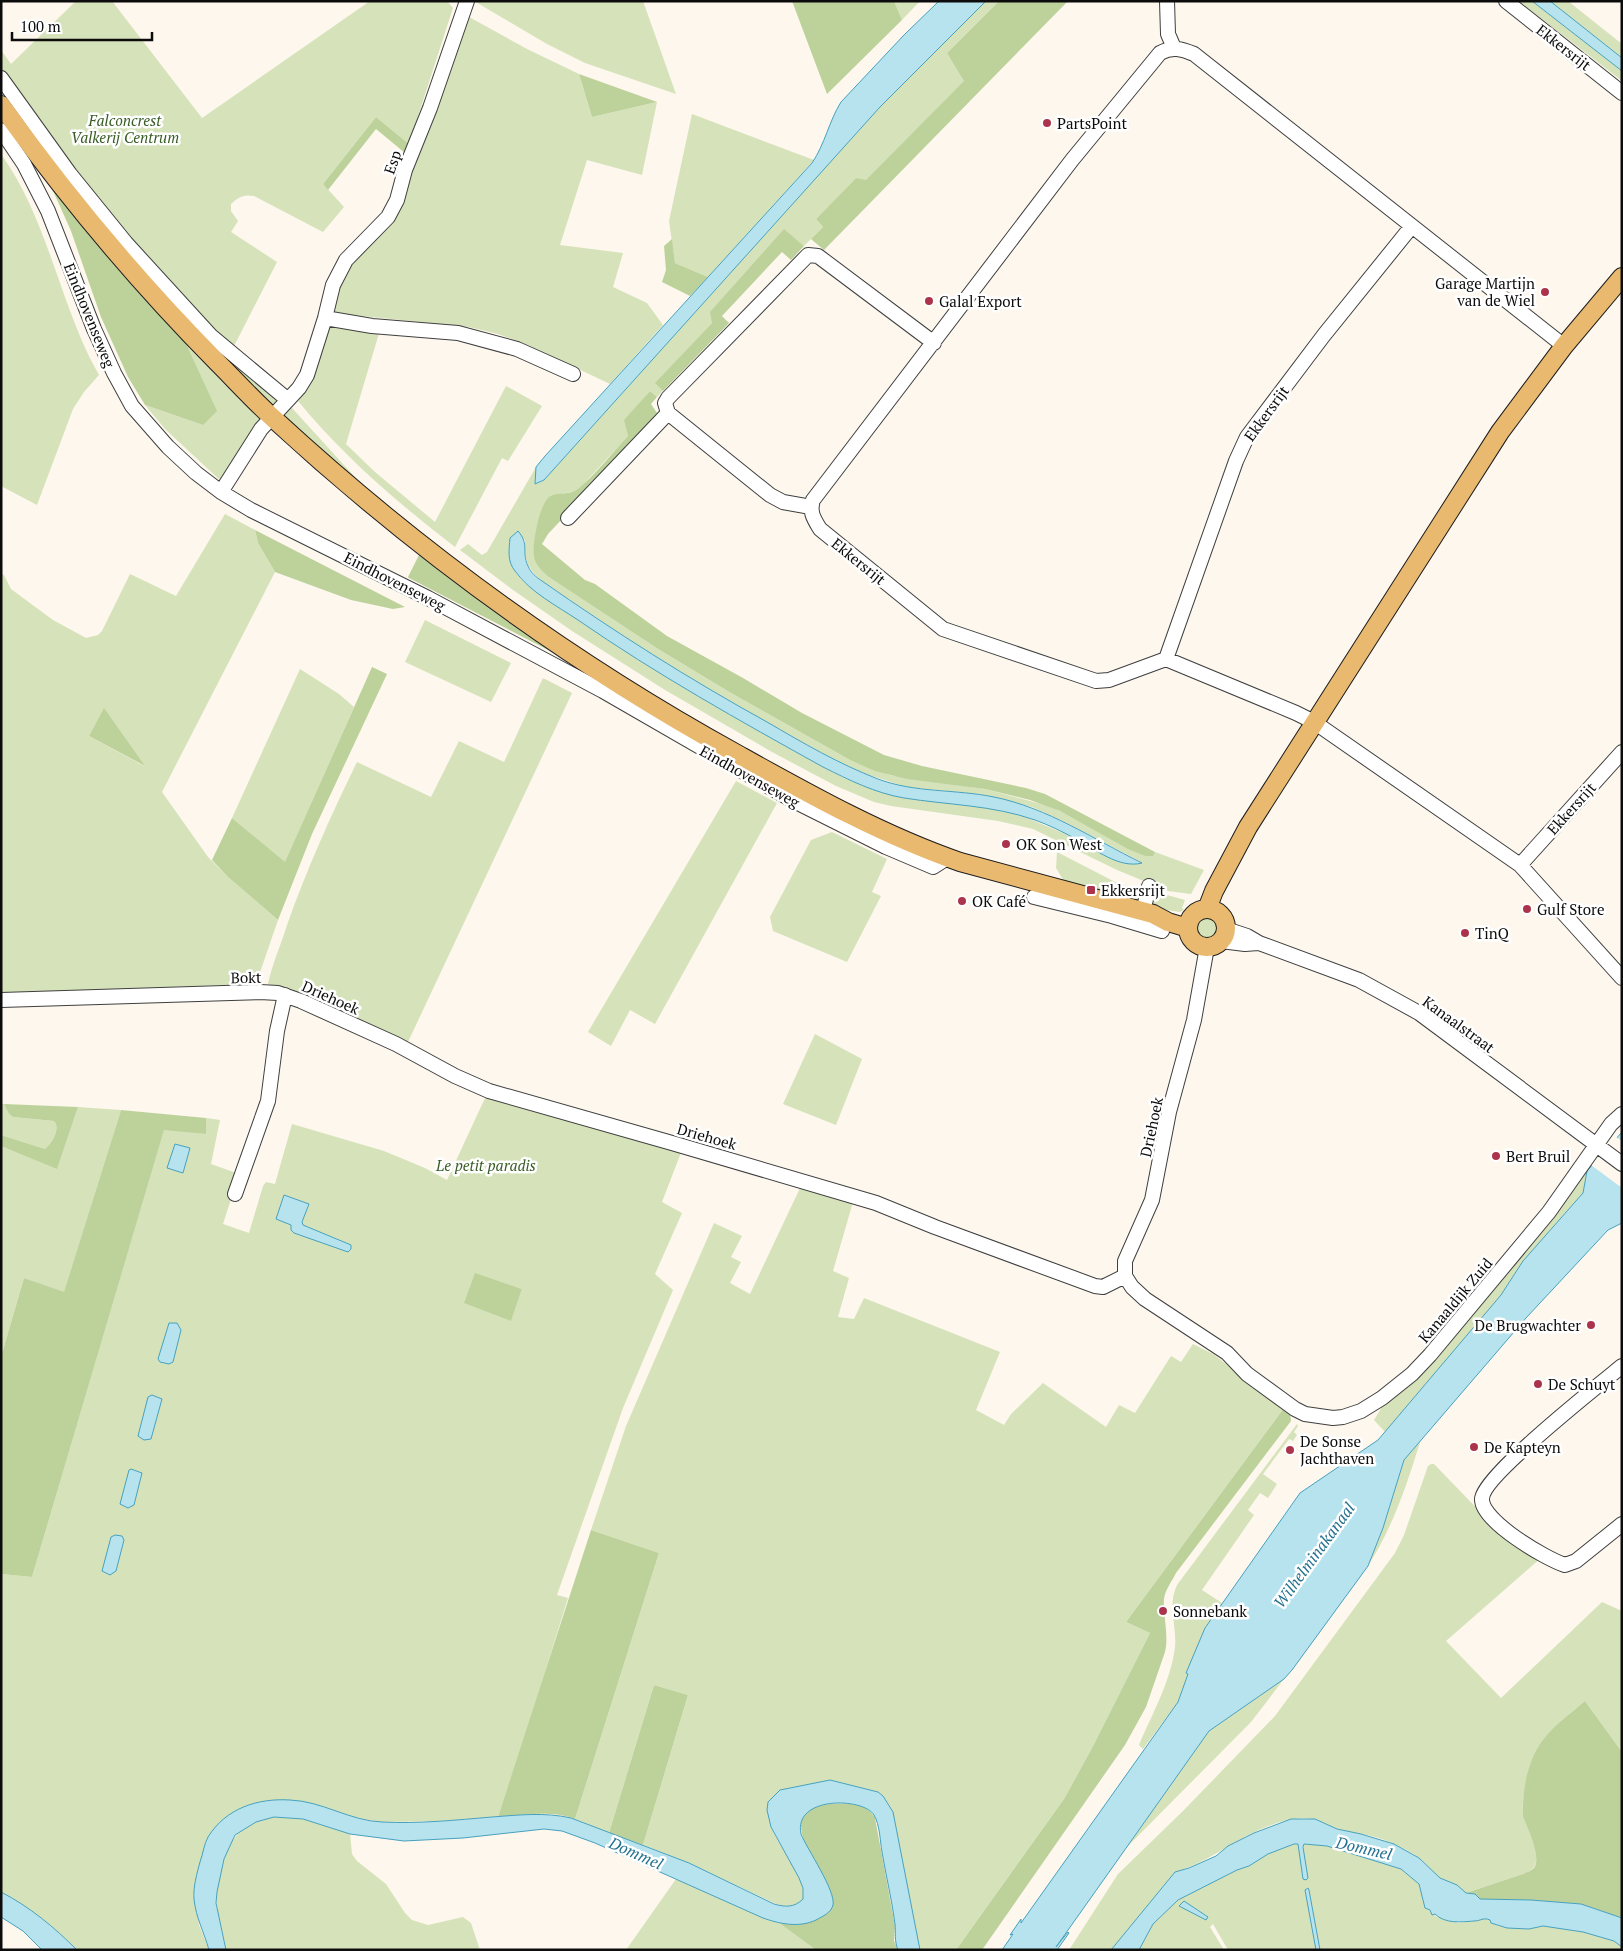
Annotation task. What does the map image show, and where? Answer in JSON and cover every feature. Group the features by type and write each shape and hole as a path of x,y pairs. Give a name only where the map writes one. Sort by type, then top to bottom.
{"main road":[{"name":"Eindhovenseweg","path":"1,104 100,234 189,333 272,417 351,487 417,541 525,622 655,707 788,783 897,838 947,858 1114,910 1201,916"},
{"path":"1201,916 1226,923 1213,940 1192,940 1201,916 1224,876 1248,827 1500,432 1564,346 1622,277"}],"street":[{"name":"Esp","path":"221,492 261,429 299,388 307,375 333,285 346,260 388,217 397,200 405,170 430,108 467,1"},
{"path":"1167,1 1168,34 1174,48"},
{"name":"Ekkersrijt","path":"1506,1 1622,93"},
{"path":"934,343 818,256 808,255 665,403 668,413 770,495 783,502 811,507 812,500 934,343 1072,160 1160,53 1166,49 1174,48 1194,54 1564,346"},
{"path":"1,78 70,174 126,243 211,336 288,400"},
{"name":"Eindhovenseweg","path":"1,130 24,164 41,195 94,329 114,373 132,406 168,447 196,473 221,492 251,510 428,598 585,681 749,776 848,828 898,853 933,867 947,858"},
{"name":"Ekkersrijt","path":"811,507 813,518 820,529 943,629 1096,681 1109,680 1166,659 1236,462 1247,437 1324,335 1412,226"},
{"path":"325,318 372,326 458,333 517,348 573,374"},
{"path":"568,518 668,413"},
{"path":"1166,659 1314,722 1520,865 1622,978"},
{"name":"Ekkersrijt","path":"1520,865 1622,752"},
{"path":"1148,913 1149,886"},
{"name":"Eindhovenseweg","path":"1034,897 1114,910 1162,930"},
{"name":"Kanaalstraat","path":"1213,940 1248,936 1259,943 1359,980 1397,1000 1418,1013 1622,1164"},
{"name":"Driehoek","path":"285,996 301,1001 374,1034 455,1076 499,1095 876,1203 945,1231 1095,1286 1103,1287 1125,1276 1125,1261 1152,1200 1170,1112 1194,1020 1201,981 1197,972 1213,940"},
{"name":"Bokt","path":"1,1000 260,992 285,996"},
{"path":"235,1194 268,1101 285,996"},
{"path":"1600,1148 1611,1124 1622,1114"},
{"name":"Kanaaldijk Zuid","path":"1125,1276 1132,1287 1145,1299 1227,1353 1247,1374 1301,1412 1322,1417 1344,1417 1354,1414 1382,1398 1412,1374 1549,1212 1600,1148"},
{"path":"1622,1366 1529,1445 1486,1487 1481,1497 1482,1505 1490,1515 1514,1537 1551,1561 1566,1566 1576,1561 1622,1524"}],"green space":[{"name":"Falconcrest Valkerij Centrum","path":"76,1 112,1 202,118 370,1 447,1 453,8 409,144 376,117 323,184 344,207 323,232 254,196 247,195 241,197 231,204 231,211 238,221 231,232 277,262 232,350 108,217 1,74 1,50 11,64"},
{"path":"474,1 643,1 676,94 585,63 547,44"},
{"path":"792,1 894,1 902,20 827,94"},
{"path":"894,1 920,1 902,20"},
{"path":"986,1 999,1 947,53 965,81 866,181 856,178 816,219 823,227 804,246 784,230 712,323 656,383 663,391 657,397 650,391 625,420 628,436 577,491 555,495 536,529 534,556 663,652 850,760 890,775 985,789 1045,805 1145,856 1152,856 1155,852 1204,870 1191,894 1168,891 1117,870 1033,829 998,821 891,806 874,802 836,786 772,752 665,690 572,631 460,550 468,544 482,555 487,552 536,467 536,484 544,480 880,106","holes":["525,539 528,563 542,581 631,641 721,697 822,753 857,771 906,787 978,794 1032,807 1141,862 1116,861 1075,838 1018,814 991,808 905,798 846,779 823,767 697,696 538,594 521,579 510,562"]},
{"path":"999,1 1068,1 824,250 811,239 823,227 816,219 856,178 866,180 964,81 947,53"},
{"path":"1519,1 1532,1 1622,71 1622,81"},
{"path":"1550,1 1568,1 1622,44 1622,58"},
{"path":"469,17 527,49 579,74 592,117 657,102 642,175 587,160 560,245 623,253 613,287 647,303 663,325 610,384 528,345 498,334 469,327 332,313 345,268 364,247 410,165"},
{"path":"579,74 657,102 592,117"},
{"path":"692,114 814,160 708,277 675,263 669,221"},
{"path":"376,117 409,144 405,153 376,129 328,190 323,184"},
{"path":"1,154 27,198 72,317 99,375 84,392 73,409 37,505 1,486"},
{"path":"46,175 182,335 217,411 203,425 145,405 128,377 101,317 71,231"},
{"path":"784,229 804,246 791,260 782,252 722,316 729,323 663,391 655,383 712,323 710,312"},
{"path":"672,239 675,263 708,277 690,296 662,282 666,270 664,246"},
{"path":"158,290 279,398 279,403 272,410"},
{"path":"330,326 380,330 346,444 375,472 435,522 506,386 542,406 508,461 502,458 455,547 372,478 334,441 298,401 314,377"},
{"path":"182,335 265,419 223,483 165,429 145,405 203,425"},
{"path":"650,391 657,397 651,404 659,416 548,534 542,544 585,580 595,584 667,636 802,713 884,755 922,766 1026,788 1045,794 1155,852 1153,856 1145,856 1128,849 1060,811 1030,800 985,789 907,779 875,771 850,760 663,652 549,577 539,568 534,556 535,534 545,502 552,495 575,491 598,470 628,436 624,420"},
{"path":"287,407 292,408 364,487 278,416"},
{"path":"225,514 255,530 258,543 275,572 162,792 208,857 278,920 256,984 1,993 1,574 4,575 11,589 53,620 86,638 98,635 102,631 130,574 176,596","holes":["104,709 144,766 89,736"]},
{"path":"255,530 405,607 393,609 351,600 275,572 258,543"},
{"path":"420,553 575,664 409,578"},
{"path":"425,620 511,663 491,702 405,662"},
{"path":"372,667 387,674 312,834 278,920 228,877 212,860 232,818 285,862"},
{"path":"300,669 339,694 354,707 285,863 232,818"},
{"path":"543,678 572,693 408,1042 339,1010 268,984 274,962 303,883 357,762 431,797 459,741 504,762"},
{"path":"104,708 145,766 89,736"},
{"path":"736,781 777,803 655,1024 630,1010 611,1046 588,1032"},
{"path":"832,832 887,859 872,892 881,896 847,962 773,931 770,917 811,840"},
{"path":"1057,852 1121,885 1153,889 1160,893 1185,900 1182,908 1184,910 1180,912 1167,910 1067,886 1056,868"},
{"path":"1207,918 1214,921 1217,928 1214,935 1207,938 1200,935 1197,928 1200,921"},
{"path":"815,1034 862,1059 836,1125 783,1104"},
{"name":"Le petit paradis","path":"486,1096 682,1150 662,1202 682,1213 655,1274 673,1290 623,1408 557,1595 568,1598 498,1817 382,1822 355,1818 322,1806 291,1800 207,1838 194,1888 199,1925 209,1950 77,1950 41,1918 1,1892 1,1574 32,1577 164,1129 206,1134 206,1118 220,1120 211,1164 239,1174 223,1224 249,1233 263,1186 266,1182 275,1184 292,1124 384,1151 425,1168 447,1180","holes":["302,1222 303,1225 350,1245 291,1230 291,1225","475,1274 522,1289 511,1320","180,1326 173,1362 163,1363 158,1359"]},
{"path":"1,1104 4,1104 9,1114 13,1117 54,1121 57,1127 56,1131 47,1148 45,1149 1,1135"},
{"path":"4,1104 78,1107 57,1169 1,1146 1,1135 45,1149 53,1139 57,1127 54,1121 13,1117 9,1114"},
{"path":"78,1107 121,1110 64,1293 24,1278 1,1357 1,1146 57,1168"},
{"path":"121,1110 206,1118 206,1134 164,1130 32,1577 1,1574 1,1357 24,1278 64,1292"},
{"path":"1583,1168 1587,1171 1583,1193 1523,1261 1501,1295 1385,1432 1374,1420 1383,1405"},
{"path":"801,1186 853,1202 833,1271 849,1278 838,1317 854,1319 864,1298 1000,1352 976,1410 1004,1425 1011,1414 1043,1383 1106,1427 1119,1405 1135,1413 1171,1356 1181,1362 1193,1344 1213,1354 1284,1408 1126,1622 1150,1633 1092,1748 1064,1799 956,1950 920,1950 893,1812 883,1796 878,1792 830,1780 780,1790 768,1802 771,1826 801,1881 803,1899 793,1905 786,1906 774,1903 689,1863 643,1845 688,1695 654,1685 609,1833 575,1819 659,1553 591,1530 626,1426 714,1223 742,1236 731,1257 741,1262 730,1283 750,1294"},
{"path":"475,1273 522,1289 511,1321 464,1303"},
{"path":"1284,1408 1290,1412 1291,1421 1176,1573 1167,1589 1164,1599 1165,1652 1146,1707 1125,1745 982,1950 956,1950 1064,1799 1092,1748 1150,1633 1126,1622"},
{"path":"1297,1424 1298,1426 1294,1432 1297,1435 1293,1441 1289,1439 1263,1474 1277,1484 1268,1498 1260,1493 1248,1510 1254,1515 1202,1590 1222,1603 1205,1628 1178,1702 1143,1749 1139,1745 1165,1685 1173,1660 1175,1639 1172,1608 1177,1585"},
{"path":"1421,1439 1393,1520 1368,1566 1383,1528 1404,1460"},
{"path":"1434,1464 1489,1521 1541,1558 1446,1641 1501,1698 1602,1602 1622,1611 1622,1752 1585,1701 1548,1734 1531,1765 1524,1794 1524,1816 1536,1853 1536,1859 1533,1868 1523,1874 1466,1893 1440,1878 1415,1855 1390,1842 1369,1835 1340,1830 1312,1819 1293,1819 1261,1829 1201,1862 1175,1872 1111,1950 1069,1950 1118,1874 1183,1811 1275,1716 1395,1553 1404,1535 1428,1466"},
{"path":"591,1530 659,1553 575,1819 547,1814 498,1817"},
{"path":"1284,1679 1251,1722 1126,1848 1209,1731"},
{"path":"654,1685 688,1695 643,1845 609,1833"},
{"path":"1585,1701 1622,1752 1622,1918 1581,1904 1531,1900 1480,1899 1475,1894 1466,1893 1523,1874 1534,1868 1536,1863 1535,1850 1523,1816 1525,1784 1531,1763 1540,1743 1560,1721"},
{"path":"829,1804 861,1806 867,1809 875,1818 895,1926 894,1941 898,1950 816,1950 779,1923 788,1924 828,1886 806,1846 801,1825 803,1816 810,1809"},
{"path":"274,1817 303,1819 350,1834 352,1854 357,1861 386,1884 405,1913 412,1920 428,1925 463,1917 471,1923 480,1950 226,1950 216,1896 223,1863 231,1843 244,1828 262,1819"},
{"path":"1298,1844 1303,1879 1304,1844 1327,1846 1401,1869 1419,1884 1425,1907 1437,1917 1459,1923 1483,1918 1502,1927 1529,1929 1543,1926 1583,1932 1614,1941 1622,1947 1622,1950 1320,1950 1309,1890 1307,1888 1305,1890 1316,1950 1228,1950 1213,1924 1210,1927 1224,1950 1139,1950 1153,1924 1178,1900 1237,1870 1249,1866 1268,1854"},
{"path":"676,1879 763,1918 779,1923 816,1950 626,1950"}],"water":[{"path":"939,1 986,1 880,107 544,480 535,484 536,467 545,456 812,163 841,102"},
{"path":"1532,1 1550,1 1622,58 1622,71"},
{"path":"518,531 524,540 528,566 532,573 540,579 625,637 681,672 821,753 878,779 906,787 994,797 1014,802 1052,816 1142,863 1133,864 1116,861 1056,829 1019,815 986,808 893,796 862,786 823,767 668,678 528,586 512,567 509,555 510,538"},
{"name":"Wilhelminakanaal","path":"1622,1132 1622,1223 1608,1230 1526,1318 1404,1460 1383,1528 1368,1566 1292,1670 1284,1679 1209,1731 1056,1947 1068,1932 1057,1950 1002,1950 1021,1919 1021,1923 1178,1702 1188,1674 1186,1673 1205,1628 1300,1493 1378,1440 1501,1295 1523,1261 1583,1193 1587,1171"},
{"path":"175,1144 190,1148 183,1173 167,1168"},
{"path":"284,1195 309,1204 302,1222 303,1225 351,1245 351,1249 348,1252 294,1233 291,1230 291,1225 276,1219"},
{"path":"169,1323 177,1323 181,1330 173,1362 169,1364 160,1362 158,1359"},
{"path":"152,1395 162,1399 151,1439 144,1440 138,1436 148,1397"},
{"path":"129,1470 142,1473 134,1505 128,1508 120,1504"},
{"path":"115,1535 122,1536 124,1540 116,1571 110,1575 102,1571 111,1537"},
{"name":"Dommel","path":"830,1780 878,1792 883,1796 893,1812 920,1950 898,1950 879,1828 874,1815 867,1809 857,1805 844,1803 818,1807 807,1812 801,1822 801,1834 826,1880 833,1899 833,1905 824,1916 803,1924 776,1922 763,1918 595,1843 562,1831 544,1829 463,1838 404,1841 350,1834 303,1819 274,1817 256,1822 235,1835 224,1859 216,1903 226,1950 209,1950 195,1906 194,1890 198,1871 208,1837 215,1827 233,1812 244,1807 255,1803 278,1800 302,1801 370,1821 382,1822 423,1822 532,1814 571,1818 689,1863 774,1904 793,1905 803,1899 803,1888 771,1827 767,1810 768,1802 780,1790"},
{"name":"Dommel","path":"1291,1819 1315,1819 1337,1829 1394,1844 1419,1858 1440,1878 1457,1885 1466,1893 1475,1894 1480,1899 1531,1900 1581,1904 1622,1918 1622,1947 1614,1941 1583,1932 1543,1926 1529,1929 1507,1928 1491,1923 1490,1920 1486,1919 1459,1922 1448,1921 1435,1914 1432,1915 1430,1910 1425,1908 1419,1884 1401,1869 1327,1846 1304,1844 1308,1878 1306,1880 1303,1879 1298,1844 1294,1844 1268,1854 1249,1866 1237,1870 1178,1900 1153,1924 1139,1950 1111,1950 1175,1872 1216,1856 1228,1846 1254,1833"},
{"path":"1308,1888 1320,1950 1316,1950 1305,1890"},
{"path":"1,1892 41,1918 77,1950 42,1950 23,1931 1,1917"},
{"path":"1184,1901 1208,1917 1206,1920 1179,1906"}],"pier":[{"path":"1616,1137 1622,1141 1622,1188 1591,1165"}],"place":[{"name":"PartsPoint","path":"1047,123"},
{"name":"Garage Martijn van de Wiel","path":"1545,292"},
{"name":"Galal Export","path":"929,301"},
{"name":"OK Son West","path":"1006,844"},
{"name":"Ekkersrijt","path":"1091,890"},
{"name":"OK Café","path":"962,901"},
{"name":"Gulf Store","path":"1527,909"},
{"name":"TinQ","path":"1465,933"},
{"name":"Bert Bruil","path":"1496,1156"},
{"name":"De Brugwachter","path":"1591,1325"},
{"name":"De Schuyt","path":"1538,1384"},
{"name":"De Kapteyn","path":"1474,1447"},
{"name":"De Sonse Jachthaven","path":"1290,1450"},
{"name":"Sonnebank","path":"1163,1611"}]}
